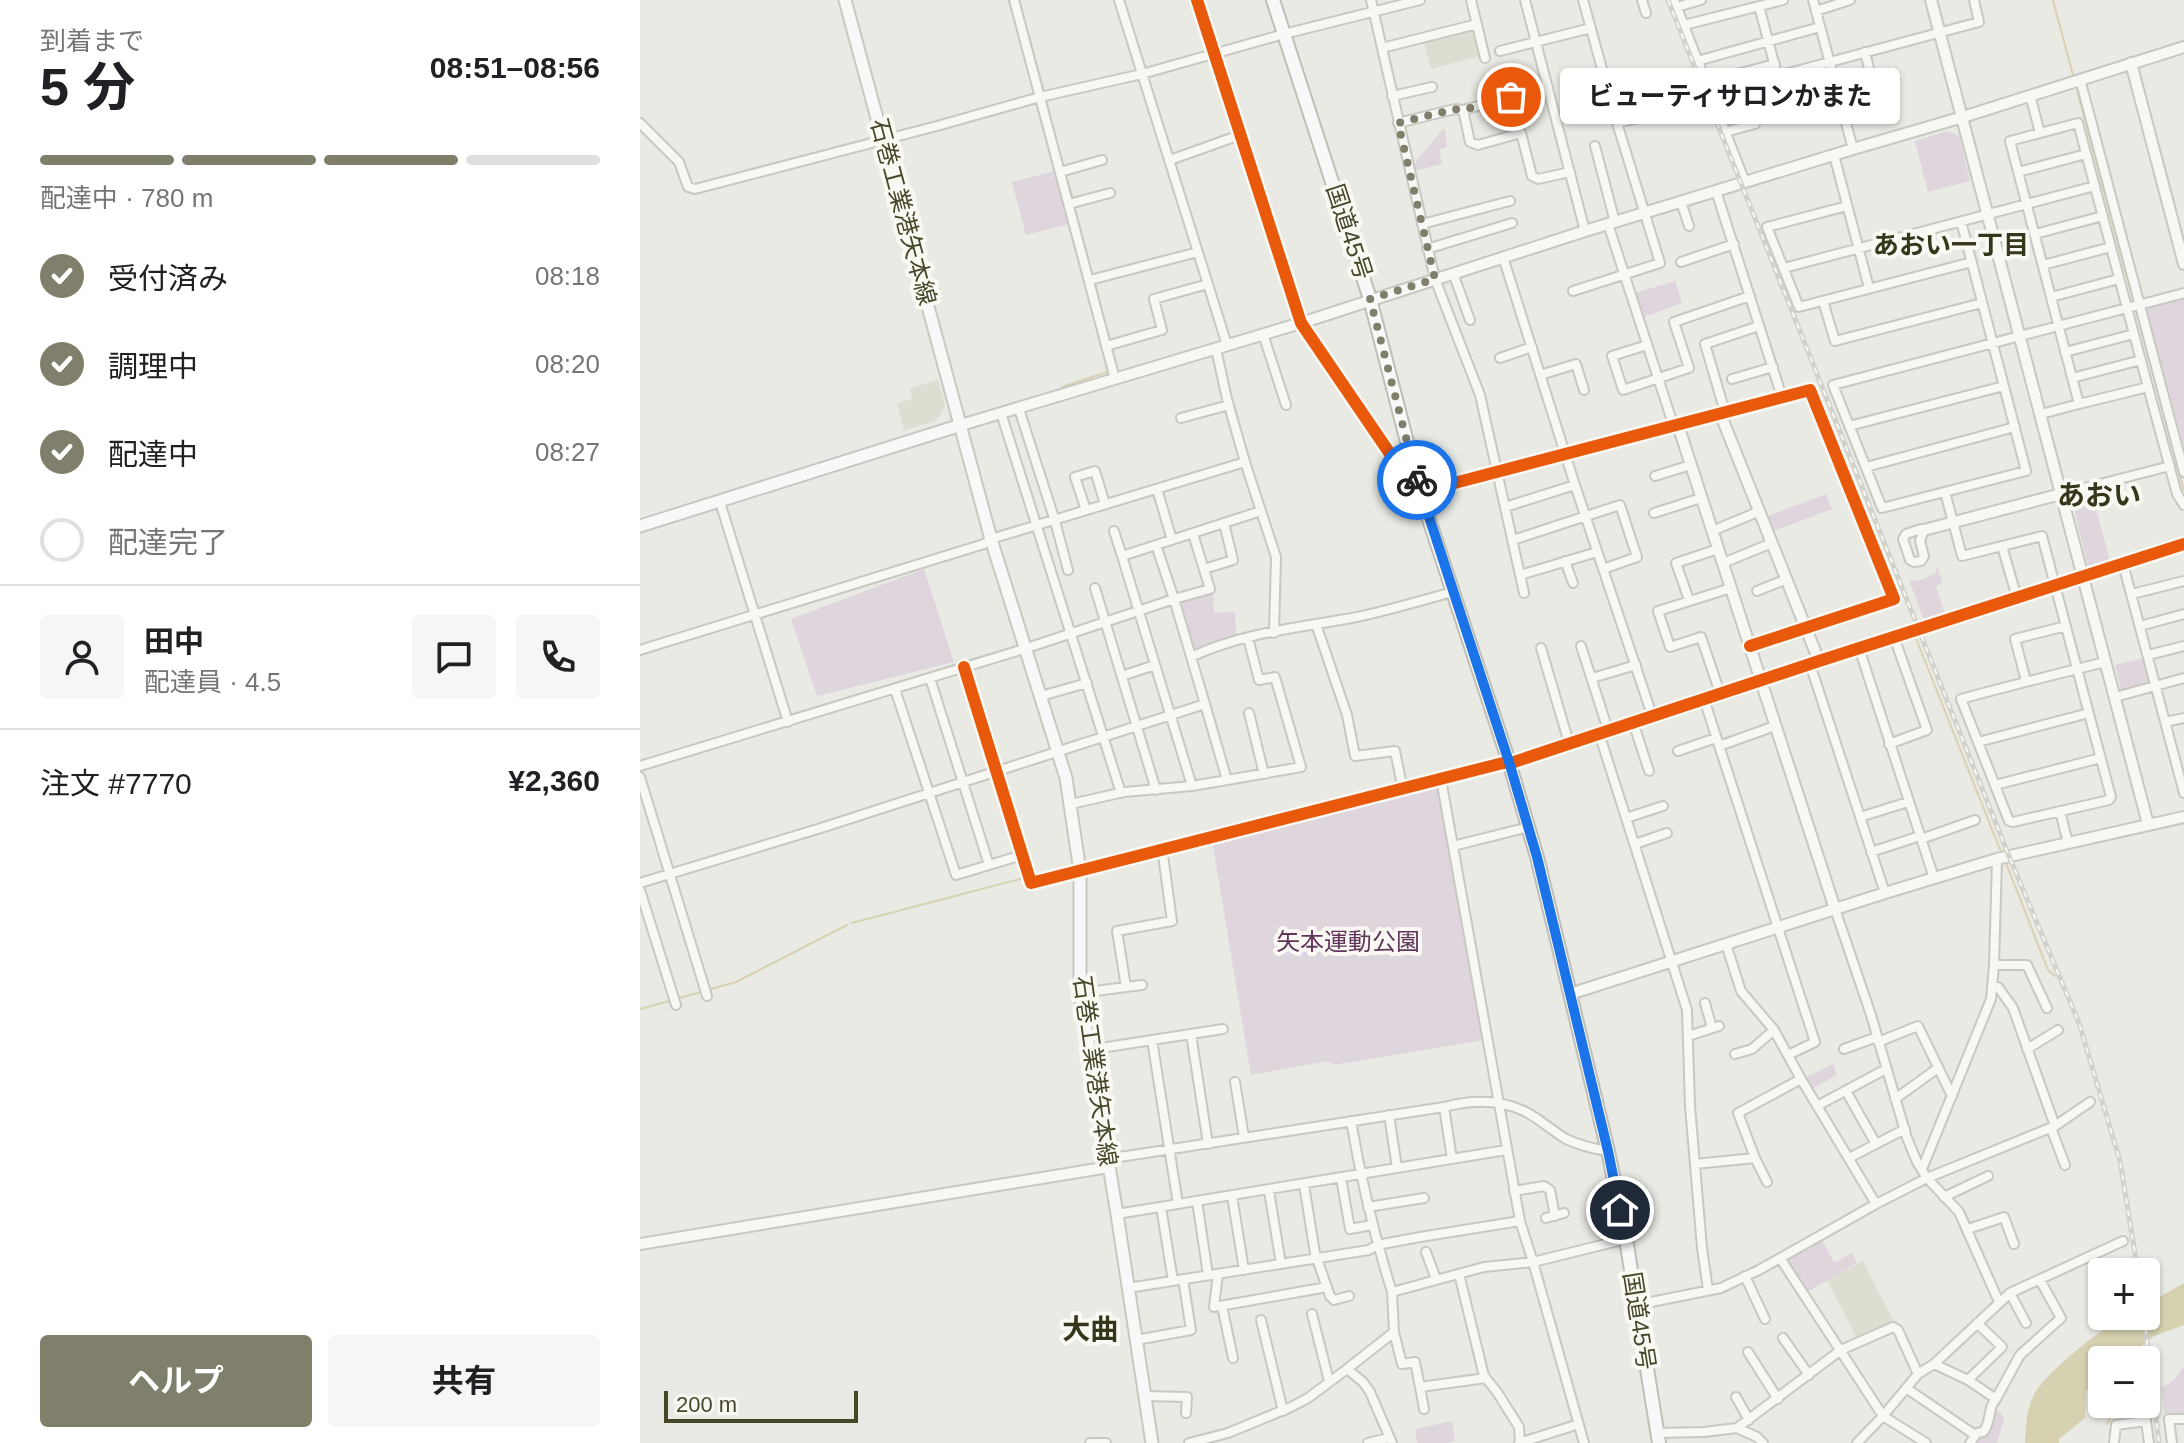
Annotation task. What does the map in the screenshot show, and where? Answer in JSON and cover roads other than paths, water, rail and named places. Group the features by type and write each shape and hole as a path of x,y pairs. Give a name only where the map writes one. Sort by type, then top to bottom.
{"highway":[{"name":"国道45号","path":"1273,0 1370,299 1420,492 1529,827 1608,1151 1626,1239 1658,1438"}],"main road":[{"name":"石巻工業港矢本線","path":"845,0 991,539 1024,649 1060,752 1080,871 1080,993 1152,1443"},
{"path":"640,526 961,425"}],"street":[{"path":"1014,0 1072,204 1114,373"},
{"path":"1119,0 1208,284 1229,405 1276,557 1274,633"},
{"path":"1197,0 1301,323 1414,489 1420,492 1810,390 1894,599 1750,646"},
{"path":"1371,0 1427,249 1435,279 1480,395 1524,593"},
{"path":"640,123 679,162 688,187 695,189 1420,0"},
{"path":"1471,0 1485,58"},
{"path":"1525,0 1585,231"},
{"path":"1573,291 1660,263 1583,0"},
{"path":"1642,0 1646,13"},
{"path":"1701,0 1676,3 1745,182"},
{"path":"1684,25 1783,0"},
{"path":"1813,0 1853,149"},
{"path":"1816,11 1850,0"},
{"path":"1931,0 2148,824"},
{"path":"1778,76 1979,22 1974,0"},
{"path":"1759,6 1787,112 1874,89 1865,52"},
{"path":"1382,48 1477,24"},
{"path":"1697,61 1820,27"},
{"path":"1500,51 1591,28"},
{"path":"961,425 1019,409 1114,373 1221,347 1301,323 1585,231 2184,47"},
{"path":"2131,63 2184,264"},
{"path":"1706,82 1775,64"},
{"path":"1504,73 1511,97"},
{"path":"2080,79 2184,472"},
{"path":"1392,96 1432,87"},
{"path":"1398,123 1455,109 1463,110 1548,87"},
{"path":"1714,103 1748,93"},
{"path":"2030,95 2040,133"},
{"path":"1617,123 1701,103"},
{"path":"1463,110 1470,142 1478,145 1521,133 1532,176 1538,179 1570,172"},
{"path":"2079,404 2010,141 2078,123 2177,494 2184,505"},
{"path":"1725,132 1755,124"},
{"path":"1170,160 1240,135"},
{"path":"1595,146 1625,275 1647,345 1672,421 1678,425 1905,1129 1917,1162 1927,1178 1959,1212 1999,1302"},
{"path":"2018,172 2086,154"},
{"path":"1834,155 1869,288"},
{"path":"1063,171 1102,160"},
{"path":"1784,268 2095,186"},
{"path":"1716,191 1782,397"},
{"path":"1072,204 1110,193"},
{"path":"1422,224 1510,201"},
{"path":"1681,202 1689,226"},
{"path":"1847,206 1767,227 1799,307 1972,262"},
{"path":"2035,234 2103,216"},
{"path":"1961,221 1982,303 1993,344 2004,386 2015,427 2026,471 1882,508 1833,385 1993,344 2184,293"},
{"path":"1427,249 1512,223"},
{"path":"1681,262 1734,244"},
{"path":"2043,265 2111,247"},
{"path":"1092,280 1198,252"},
{"path":"1503,257 1652,715"},
{"path":"1453,273 1470,320"},
{"path":"2051,297 2119,279"},
{"path":"1109,345 1162,330 1154,299 1208,284"},
{"path":"1647,345 1612,356 1623,390 1689,368 1674,322 1750,296"},
{"path":"1823,301 1835,341 1982,303"},
{"path":"1759,326 1705,344 1723,413 1806,627 1885,893"},
{"path":"1263,334 1286,405"},
{"path":"2065,352 2134,334"},
{"path":"1500,358 1532,347"},
{"path":"2072,378 2141,360"},
{"path":"1540,375 1576,364 1584,390"},
{"path":"1732,379 1773,367"},
{"path":"1849,426 2004,386"},
{"path":"2041,414 2148,387"},
{"path":"1181,418 1229,405"},
{"path":"1019,409 1068,570"},
{"path":"1001,413 1121,793"},
{"path":"1866,467 2015,427"},
{"path":"640,650 1245,462"},
{"path":"1655,476 1691,465"},
{"path":"1924,530 2170,466"},
{"path":"1086,510 1075,477 1095,471 1105,504"},
{"path":"1505,507 1575,485"},
{"path":"1157,489 1172,540"},
{"path":"1945,492 1962,556 2042,536 2077,669 2101,758 2111,797 2109,800 2009,821 1961,699 2026,681 2077,669 2105,662"},
{"path":"1654,513 1701,498"},
{"path":"720,502 788,722"},
{"path":"1513,540 1620,505 1637,557 1603,569"},
{"path":"1122,556 1261,511"},
{"path":"1712,531 1760,511"},
{"path":"1204,569 1233,560 1224,523"},
{"path":"1114,531 1192,786"},
{"path":"640,766 1210,589 1193,534"},
{"path":"1723,563 1772,543"},
{"path":"964,667 1031,883 1509,762 2184,544"},
{"path":"1156,545 1227,780"},
{"path":"2002,546 2017,598"},
{"path":"1689,600 1676,563 1718,549"},
{"path":"1520,575 1597,552"},
{"path":"1565,561 1573,583"},
{"path":"2123,564 2165,722 2179,756 2184,793"},
{"path":"1757,591 1787,579"},
{"path":"2132,594 2184,581"},
{"path":"1095,588 1156,790"},
{"path":"1720,693 1701,637 1670,647 1658,611 1731,588"},
{"path":"1191,657 1216,645 1349,619 1453,592"},
{"path":"2140,626 2184,614"},
{"path":"1316,624 1347,715 1355,756 1395,751 1403,790"},
{"path":"2026,681 2015,639 2066,626"},
{"path":"1889,744 1927,730 1894,637"},
{"path":"1071,804 1121,793 1192,786 1301,767 1275,677 1259,680 1248,638"},
{"path":"1581,646 1592,678 1626,818 1687,1010 1690,1106 1708,1290"},
{"path":"2148,655 2184,646"},
{"path":"1541,648 1569,743"},
{"path":"1859,648 1934,878"},
{"path":"1122,676 1155,665"},
{"path":"1592,678 1636,665"},
{"path":"930,678 989,865"},
{"path":"2115,697 2184,678"},
{"path":"1041,696 1087,683"},
{"path":"895,689 956,875 1022,855"},
{"path":"1704,699 1815,1042 1788,1055"},
{"path":"640,883 1205,704"},
{"path":"1249,713 1264,774"},
{"path":"1978,742 2089,713"},
{"path":"2165,722 2184,718"},
{"path":"1633,722 1649,771"},
{"path":"1678,751 1775,726"},
{"path":"1995,785 2101,758"},
{"path":"640,777 707,996"},
{"path":"1441,779 1520,1221 1584,1443"},
{"path":"1860,817 1908,802"},
{"path":"1626,818 1663,806"},
{"path":"2060,811 2068,843"},
{"path":"1570,994 1997,859 2184,817"},
{"path":"1871,852 1975,820"},
{"path":"1453,846 1529,827"},
{"path":"1635,844 1667,833"},
{"path":"1126,987 1117,931 1172,921 1162,848"},
{"path":"1922,1169 1991,999 1997,859"},
{"path":"640,890 676,1005"},
{"path":"1726,944 1741,991 1774,1030 1876,1204"},
{"path":"1994,965 2027,965 2047,1008"},
{"path":"1080,993 1142,985"},
{"path":"1993,987 1998,987 2013,1008 2065,1165"},
{"path":"1688,1036 1716,1027 1705,1003"},
{"path":"1844,1049 1918,1026 1952,1096"},
{"path":"1088,1050 1223,1029"},
{"path":"1735,1054 1752,1049 1774,1030"},
{"path":"2027,1049 2058,1030"},
{"path":"1191,1034 1208,1144"},
{"path":"1152,1040 1178,1204"},
{"path":"1895,1099 1938,1068"},
{"path":"1817,1106 1886,1069"},
{"path":"1767,1182 1738,1113 1801,1079"},
{"path":"1235,1082 1244,1137"},
{"path":"1846,1091 1876,1144"},
{"path":"640,1244 1108,1163 1169,1149 1463,1102 1479,1101 1524,1111 1567,1139 1608,1151"},
{"path":"1636,1305 1721,1288 1927,1178 2053,1127 2090,1102"},
{"path":"1444,1107 1452,1159"},
{"path":"1389,1115 1397,1168"},
{"path":"1351,1121 1372,1225 1392,1292 1394,1332 1402,1364 1415,1362 1424,1409"},
{"path":"1849,1158 1905,1129"},
{"path":"1117,1214 1506,1150"},
{"path":"1695,1164 1755,1158"},
{"path":"1944,1197 1988,1176"},
{"path":"1341,1178 1350,1229 1372,1225"},
{"path":"1304,1185 1315,1253 1330,1296 1334,1300 1349,1296"},
{"path":"1514,1191 1544,1186 1550,1190 1555,1216"},
{"path":"1269,1191 1281,1264"},
{"path":"1232,1196 1244,1270"},
{"path":"1368,1207 1424,1198"},
{"path":"1197,1201 1213,1274 1214,1307 1327,1287"},
{"path":"1161,1207 1173,1281"},
{"path":"1968,1229 2004,1217 2014,1244"},
{"path":"1128,1288 1369,1250 1377,1245 1520,1221"},
{"path":"1392,1292 1498,1264 1533,1262 1626,1239"},
{"path":"1861,1442 1918,1374 1934,1364 2010,1293 2123,1241"},
{"path":"1426,1252 1436,1279"},
{"path":"1780,1258 1883,1416 1926,1443"},
{"path":"1459,1274 1486,1378 1519,1427 1520,1443 1579,1424"},
{"path":"1745,1276 1765,1319"},
{"path":"1136,1340 1191,1330 1183,1279"},
{"path":"1906,1388 1972,1439 1983,1432 1989,1426 1992,1404 2020,1355 2061,1318 2040,1280"},
{"path":"2010,1293 2026,1323"},
{"path":"1222,1306 1233,1358"},
{"path":"1312,1314 1329,1381"},
{"path":"1261,1320 1283,1411"},
{"path":"1968,1380 2002,1347 1977,1323"},
{"path":"1658,1438 1737,1428 1841,1350 1893,1327 1898,1330 1918,1374"},
{"path":"1189,1443 1228,1433 1308,1398 1394,1332"},
{"path":"1783,1338 1809,1375"},
{"path":"1748,1352 1778,1399"},
{"path":"1934,1364 1968,1380 1996,1399"},
{"path":"1347,1369 1370,1392 1390,1440 1368,1443"},
{"path":"1420,1387 1486,1378"},
{"path":"1144,1396 1187,1394 1186,1413"},
{"path":"1736,1397 1749,1420"},
{"path":"2146,1418 2149,1443"},
{"path":"2172,1443 2169,1419 2184,1419"},
{"path":"2114,1443 2116,1425 2146,1421"},
{"path":"1737,1428 1763,1443"},
{"path":"1703,1443 1704,1432"},
{"path":"1228,1433 1231,1443"},
{"path":"1090,1443 1106,1443"}],"waterway":[{"path":"1019,0 1044,92"},
{"path":"2053,0 2073,75"},
{"path":"2077,90 2133,300"},
{"path":"1045,98 1064,169"},
{"path":"1066,175 1073,200"},
{"path":"1074,206 1093,277"},
{"path":"1095,283 1110,343"},
{"path":"2136,311 2184,491"},
{"path":"1112,349 1116,369"},
{"path":"1062,387 1110,371"},
{"path":"1821,653 1912,625"},
{"path":"1915,636 2001,852"},
{"path":"2006,863 2048,970 2055,976"},
{"path":"1041,874 1059,869"},
{"path":"852,923 1024,878"},
{"path":"711,989 736,982 847,925"},
{"path":"679,998 701,992"},
{"path":"640,1009 669,1001"},
{"path":"2107,1424 2110,1418"}],"railway":[{"path":"1668,0 2009,856 2079,1023 2120,1161 2136,1258"},
{"path":"2146,1330 2159,1443"}],"place":[{"name":"ビューティサロンかまた","path":"1511,97"}],"district":[{"name":"あおい一丁目","path":"1951,245"},
{"name":"あおい","path":"2099,495"},
{"name":"大曲","path":"1090,1329"}],"park label":[{"name":"矢本運動公園","path":"1348,942"}]}
